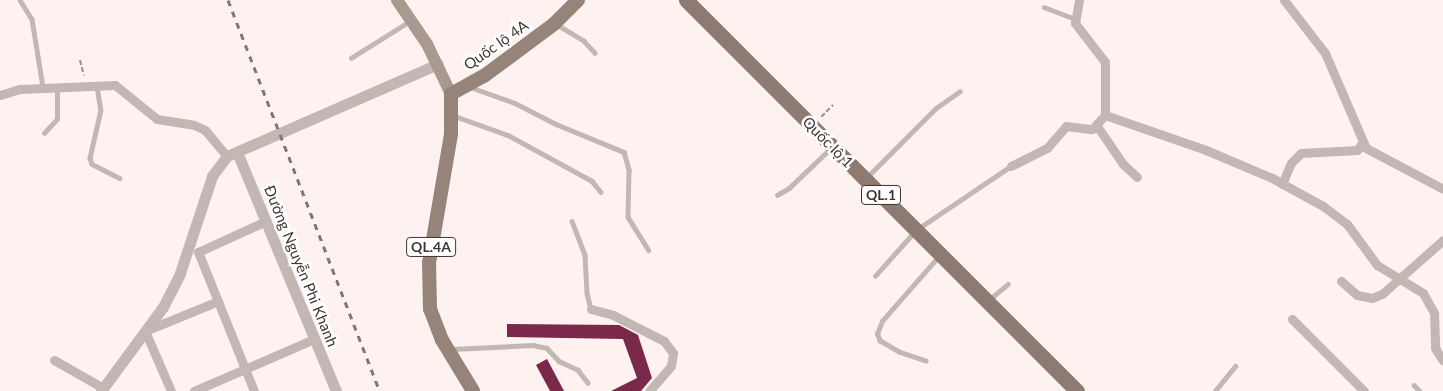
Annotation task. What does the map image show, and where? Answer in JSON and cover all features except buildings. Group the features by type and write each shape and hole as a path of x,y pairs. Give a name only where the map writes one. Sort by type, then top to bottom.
{"highway":[{"name":"Quốc lộ 1","path":"686,0 1077,391"}],"main road":[{"path":"397,0 438,64 452,94"},
{"name":"Quốc lộ 4A","path":"452,94 554,24 578,0"},
{"name":"QL.4A","path":"452,94 451,115 429,263 430,309 448,350 473,391"}],"street":[{"path":"1011,166 1047,148 1066,126 1089,130 1097,126 1106,115 1105,62 1073,18 1080,0"},
{"path":"1284,0 1325,53 1363,142 1372,153 1443,189"},
{"path":"54,360 102,390 163,307 180,273 212,176 232,154 438,64"},
{"path":"0,95 20,89 94,86 122,88 157,119 194,125 205,130 232,154"},
{"path":"1106,115 1206,150 1282,184 1347,224 1377,264 1423,293 1434,313 1435,348 1443,361"},
{"path":"1097,126 1123,164 1136,177"},
{"path":"1282,184 1291,163 1301,153 1357,150 1363,142"},
{"name":"Đường Nguyễn Phi Khanh","path":"232,154 266,221 336,391"},
{"path":"254,391 198,252 266,221"},
{"path":"1341,281 1357,295 1372,298 1401,279 1443,240"},
{"path":"145,331 218,301"},
{"path":"591,309 613,314 664,341 672,353 671,366 650,391"},
{"path":"1292,319 1364,391"},
{"path":"145,331 171,391"},
{"path":"194,391 314,338"}],"lane":[{"path":"20,0 32,19 43,89"},
{"path":"1044,7 1073,18"},
{"path":"351,58 411,21"},
{"path":"554,24 584,41 595,53"},
{"path":"94,86 101,110 90,158 92,164 120,178"},
{"path":"466,86 516,103 556,124 624,152 629,170 628,217 649,250"},
{"path":"44,133 56,119 57,89"},
{"path":"865,178 936,108 960,91"},
{"path":"451,115 508,135 592,181 601,192"},
{"path":"777,195 789,188 833,147"},
{"path":"875,276 916,230 1011,166"},
{"path":"572,221 585,255 587,293 591,309"},
{"path":"926,361 899,352 880,341 877,334 882,321 940,254"},
{"path":"987,301 1008,284"},
{"path":"448,350 472,346 540,346 547,348 559,362 578,370 588,383"},
{"path":"1215,391 1235,366"},
{"path":"1414,385 1420,391"}],"path":[{"path":"80,60 94,86"},
{"path":"812,126 833,105"}],"railway":[{"path":"228,0 380,391"}]}
